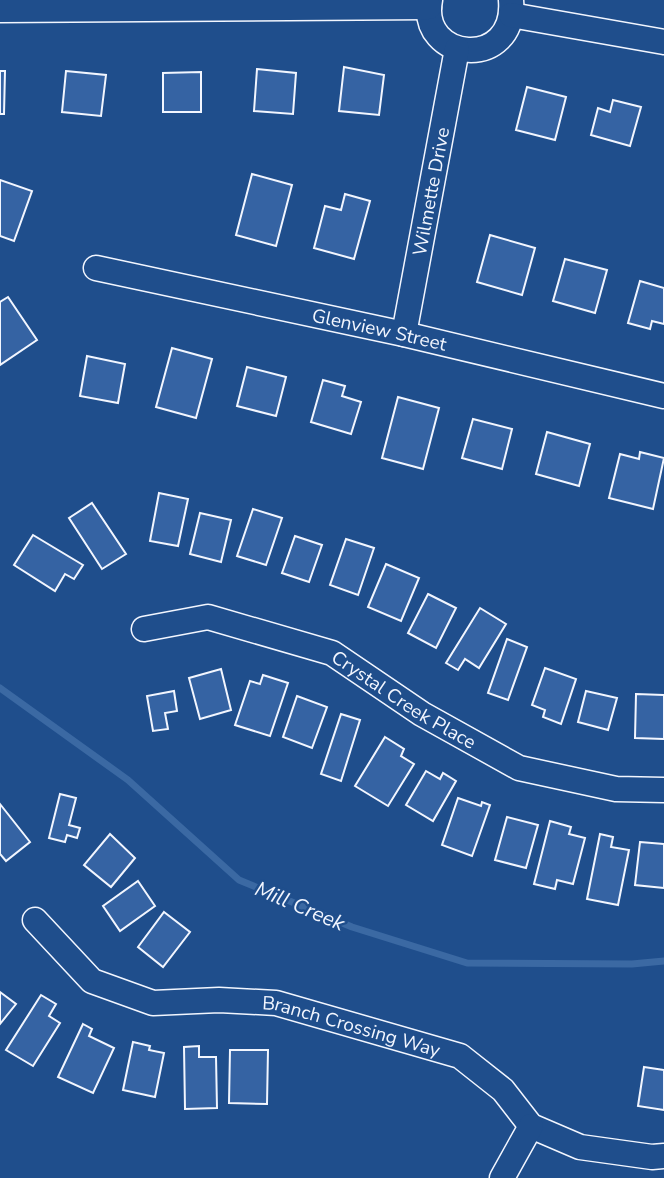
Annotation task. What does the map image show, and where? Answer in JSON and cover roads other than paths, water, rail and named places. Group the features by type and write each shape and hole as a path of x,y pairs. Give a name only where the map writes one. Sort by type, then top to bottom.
{"street":[{"path":"0,10 430,3 436,33 445,43 457,49 469,51 492,45 508,27 511,8 664,42"},
{"name":"Wilmette Drive","path":"404,334 457,49"},
{"name":"Glenview Street","path":"96,268 404,334 664,396"},
{"name":"Crystal Creek Place","path":"144,629 208,617 332,653 422,714 519,768 615,789 664,790"},
{"name":"Branch Crossing Way","path":"35,920 92,981 153,1003 219,1000 275,1003 460,1056 503,1090 531,1126 580,1147 652,1157 664,1156"},
{"path":"502,1178 531,1126"}],"waterway":[{"name":"Mill Creek","path":"0,688 128,780 239,880 352,927 467,963 632,964 664,961"}]}
